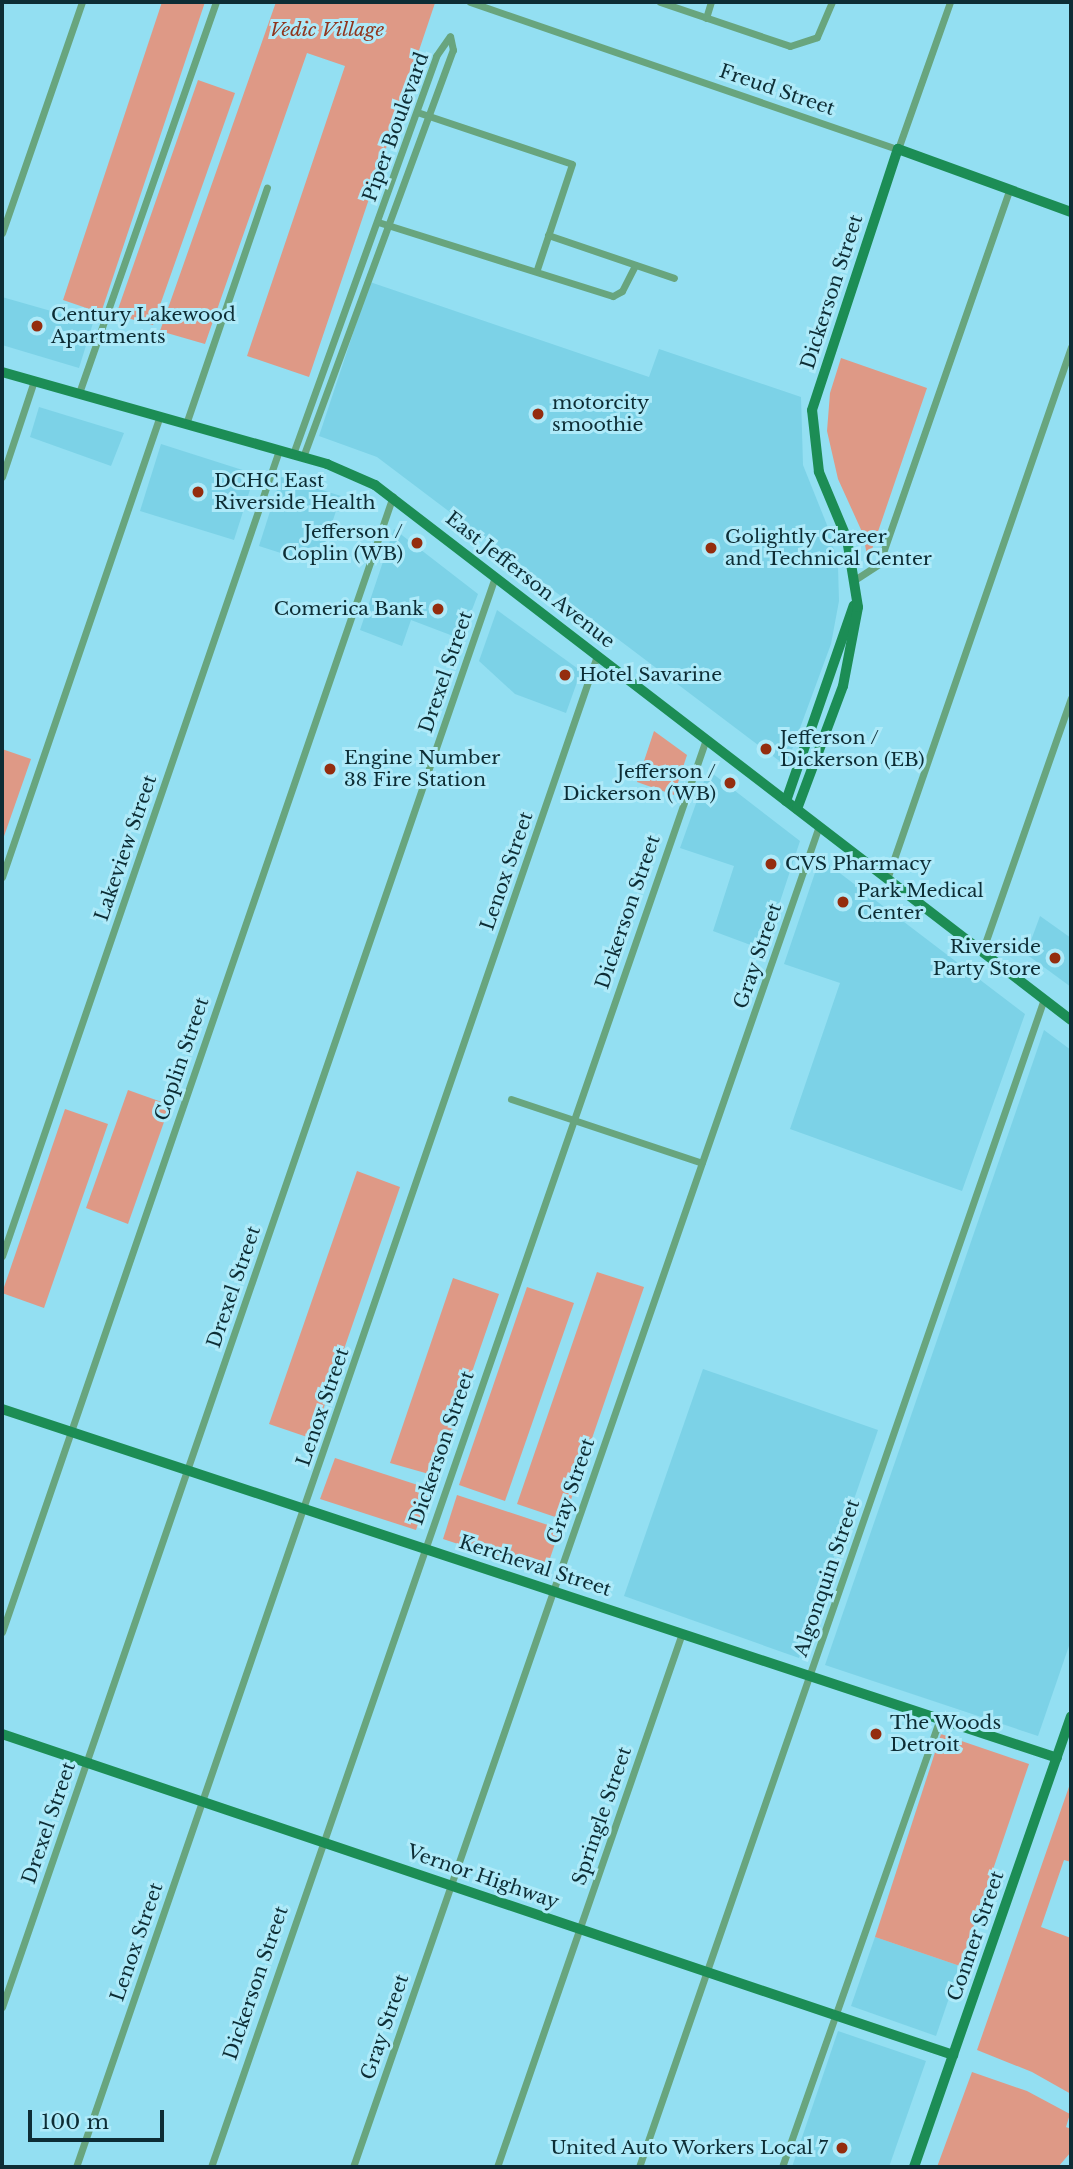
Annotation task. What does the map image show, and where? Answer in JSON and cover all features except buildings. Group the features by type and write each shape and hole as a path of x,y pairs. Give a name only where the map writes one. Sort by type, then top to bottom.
{"street":[{"path":"2,233 82,2"},
{"path":"79,393 216,2"},
{"name":"Freud Street","path":"470,2 898,149 1071,212"},
{"path":"660,2 780,44 798,46 821,32 832,2"},
{"path":"706,18 711,2"},
{"name":"Dickerson Street","path":"797,809 844,686 858,619 856,579 847,539 819,472 813,410 898,149 950,2"},
{"name":"Piper Boulevard","path":"450,36 453,50 390,226 298,456 436,57 450,36"},
{"path":"417,112 572,164 537,270"},
{"path":"186,424 267,187"},
{"path":"856,579 880,564 1009,190"},
{"path":"378,222 488,259 537,270 613,296 622,291 635,265"},
{"path":"548,235 674,278"},
{"path":"887,878 1071,346"},
{"name":"East Jefferson Avenue","path":"2,372 350,472 393,496 1071,1020"},
{"path":"2,477 34,381"},
{"path":"2,877 159,416"},
{"name":"Lakeview Street","path":"2,1256 279,450"},
{"name":"Coplin Street","path":"2,1632 393,496"},
{"name":"Drexel Street","path":"2,2007 495,577"},
{"name":"Dickerson Street","path":"786,801 829,687 856,598"},
{"name":"Lenox Street","path":"76,2167 597,656"},
{"path":"982,952 1071,698"},
{"name":"Dickerson Street","path":"211,2167 706,739"},
{"name":"Gray Street","path":"353,2167 819,826"},
{"name":"Algonquin Street","path":"639,2167 1044,999"},
{"path":"511,1099 702,1163"},
{"name":"Kercheval Street","path":"2,1409 1057,1758"},
{"name":"Springle Street","path":"497,2167 682,1633"},
{"name":"Conner Street","path":"914,2167 1071,1717"},
{"path":"782,2167 940,1719"},
{"name":"Vernor Highway","path":"2,1734 953,2055"}],"shaded area":[{"path":"370,282 649,377 659,349 801,397 803,465 829,530 838,566 839,601 831,644 786,766 377,457 319,436"},
{"path":"2,297 93,323 79,368 2,345"},
{"path":"39,407 124,433 111,466 30,437"},
{"name":"DCHC East Riverside Health","path":"161,444 255,474 234,540 140,511"},
{"path":"281,477 341,496 318,565 259,546"},
{"path":"394,529 478,594 461,639 411,620 402,646 360,630"},
{"path":"497,610 581,671 566,713 515,694 479,661"},
{"path":"708,770 800,841 764,950 713,931 734,866 680,848"},
{"path":"820,858 1025,1014 962,1191 790,1129 840,983 784,964"},
{"path":"1040,916 1071,938 1071,987 1026,954"},
{"path":"1044,1030 1071,1050 1071,1640 1038,1736 825,1665"},
{"path":"703,1369 878,1430 799,1658 624,1596"},
{"path":"875,1937 960,1966 936,2036 851,2006"},
{"path":"838,2031 926,2061 889,2167 792,2167"}],"green space":[{"path":"162,2 205,2 101,313 63,300"},
{"name":"Vedic Village","path":"276,2 435,3 309,377 247,356 345,66 307,53 205,344 160,331"},
{"path":"198,80 235,93 153,325 116,315"},
{"path":"841,358 927,388 868,561 863,534 838,479 827,431 830,393"},
{"path":"654,731 687,755 674,795 637,782"},
{"path":"2,749 31,759 2,842"},
{"path":"128,1090 170,1105 128,1224 86,1208"},
{"path":"65,1109 108,1124 44,1308 2,1293"},
{"path":"357,1171 400,1187 313,1439 269,1424"},
{"path":"597,1272 644,1287 564,1520 517,1504"},
{"path":"453,1278 499,1294 436,1476 390,1463"},
{"path":"527,1287 574,1303 505,1501 459,1485"},
{"path":"335,1458 430,1489 416,1530 320,1499"},
{"path":"457,1495 560,1529 545,1573 443,1539"},
{"path":"941,1734 1029,1764 960,1966 875,1937"},
{"path":"1071,1781 1071,1862 1064,1860 1041,1927 1071,1938 1071,2094 1032,2072 977,2050"},
{"path":"972,2072 1027,2091 1070,2114 1066,2127 1071,2129 1071,2152 1058,2167 937,2167"}],"place":[{"name":"Century Lakewood Apartments","path":"37,326"},
{"name":"motorcity smoothie","path":"538,414"},
{"name":"DCHC East Riverside Health","path":"198,492"},
{"name":"Jefferson / Coplin (WB)","path":"417,543"},
{"name":"Golightly Career and Technical Center","path":"711,548"},
{"name":"Comerica Bank","path":"438,609"},
{"name":"Hotel Savarine","path":"565,675"},
{"name":"Jefferson / Dickerson (EB)","path":"766,749"},
{"name":"Engine Number 38 Fire Station","path":"330,769"},
{"name":"Jefferson / Dickerson (WB)","path":"730,783"},
{"name":"CVS Pharmacy","path":"771,864"},
{"name":"Park Medical Center","path":"843,902"},
{"name":"Riverside Party Store","path":"1055,958"},
{"name":"The Woods Detroit","path":"876,1734"},
{"name":"United Auto Workers Local 7","path":"842,2148"}]}
